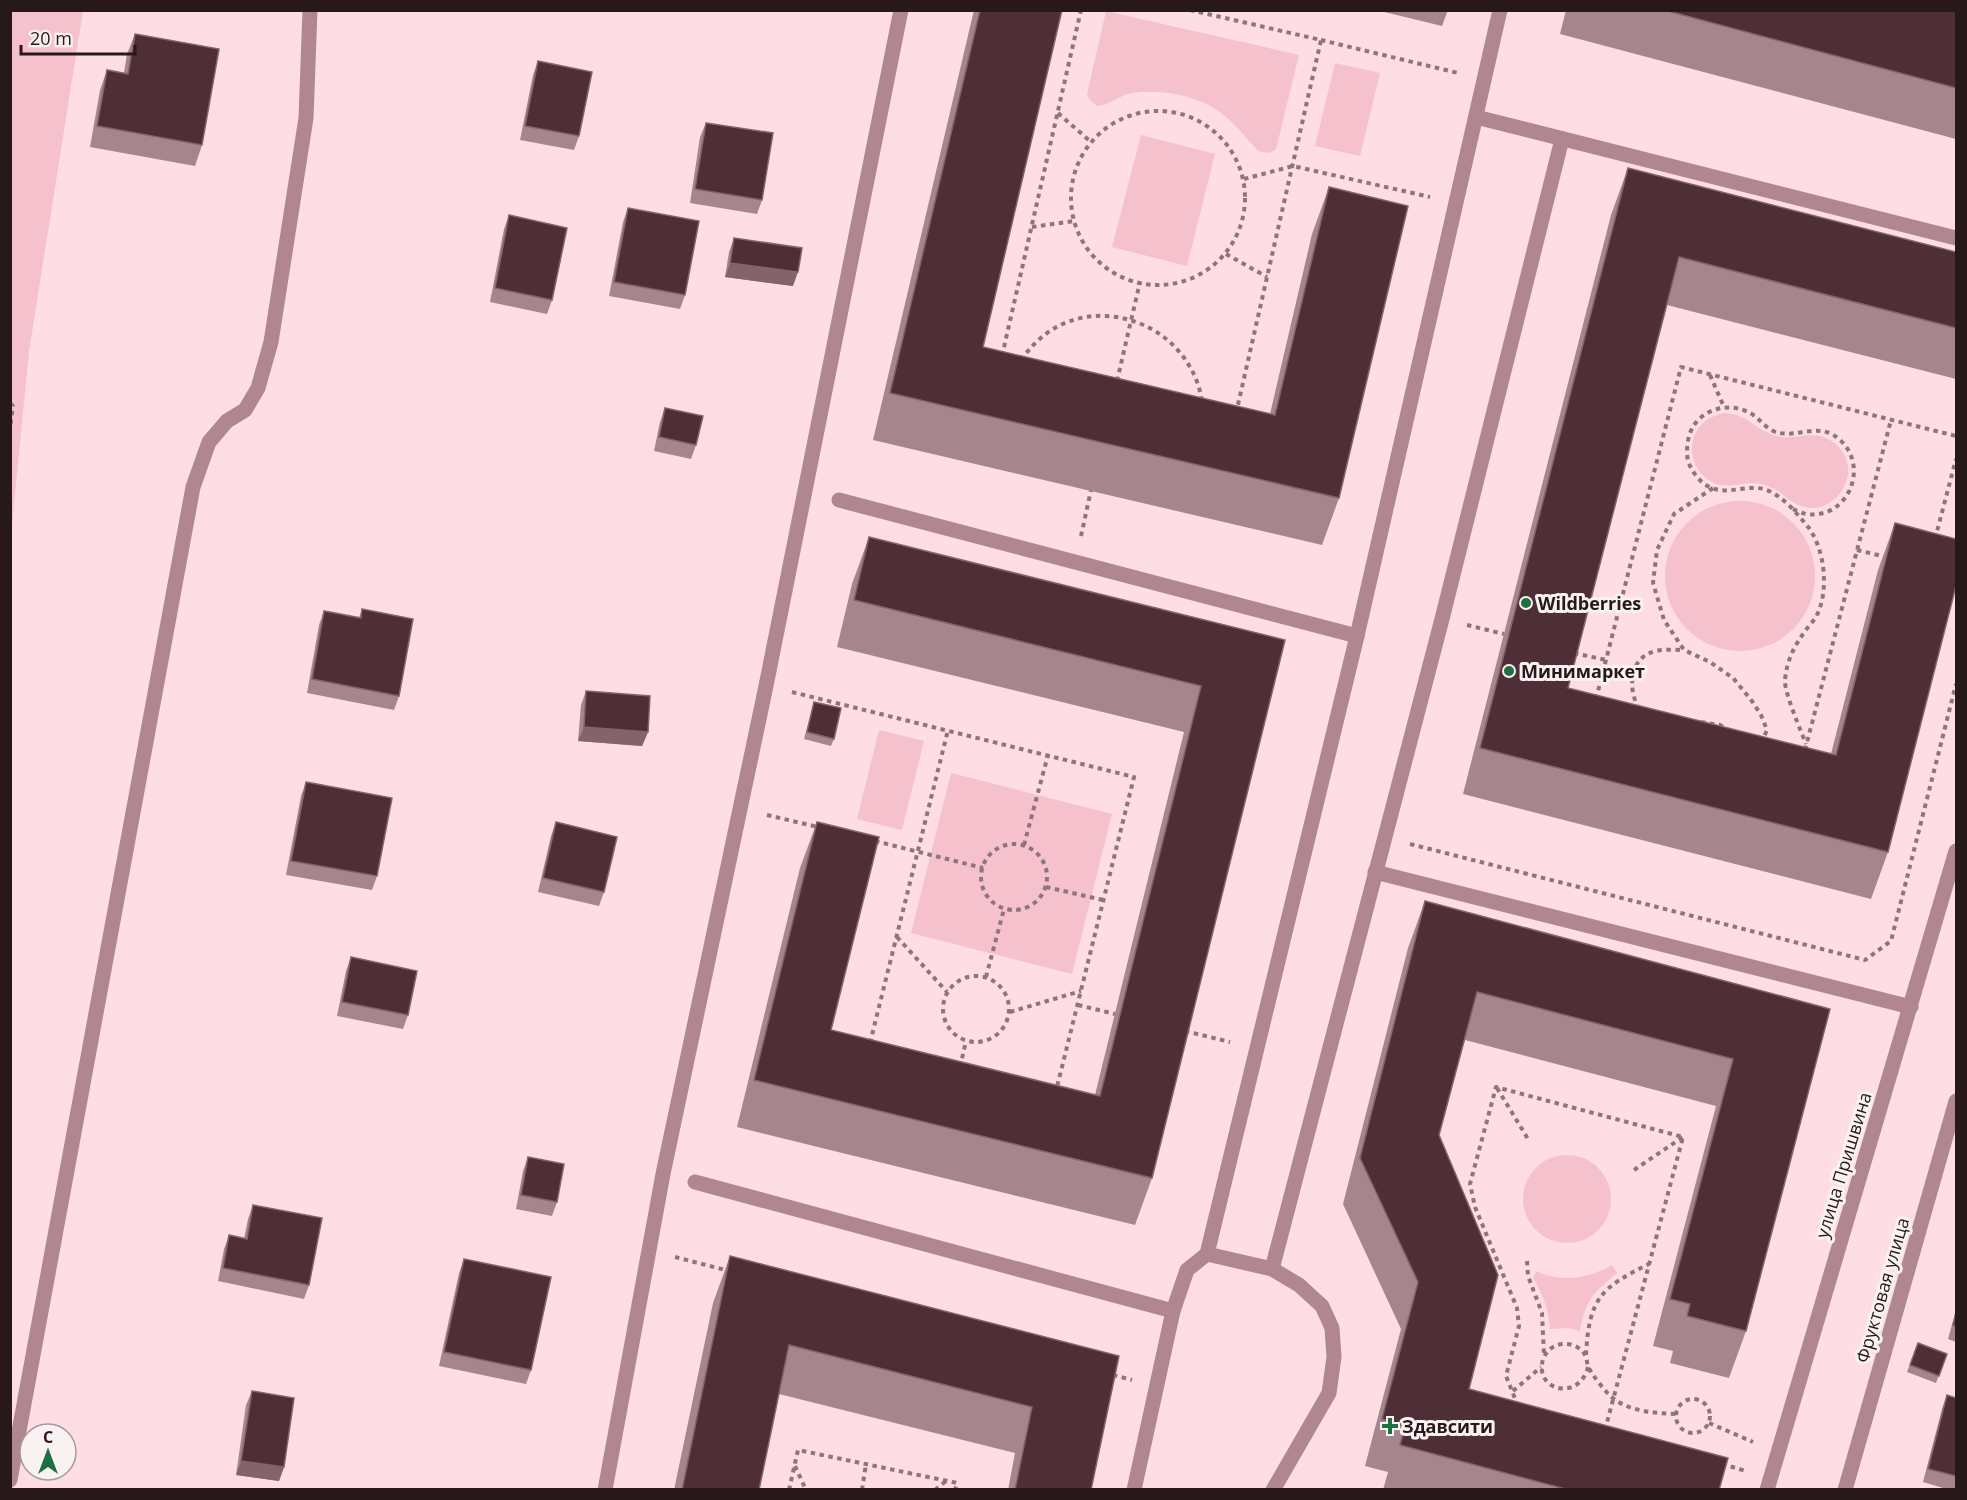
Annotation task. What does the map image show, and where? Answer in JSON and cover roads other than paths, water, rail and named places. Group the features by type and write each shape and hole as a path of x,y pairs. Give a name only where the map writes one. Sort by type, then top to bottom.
{"street":[{"path":"10,1480 193,487 209,442 227,422 245,410 258,388 271,342 306,118 310,10"},
{"path":"605,1490 649,1250 766,686 901,10"},
{"path":"1134,1490 1173,1311 1187,1270 1208,1254 1357,636 1500,10"},
{"path":"1476,117 1956,238"},
{"path":"1272,1269 1442,619 1562,139"},
{"path":"839,500 1357,636"},
{"name":"улица Пришвина","path":"1768,1483 1956,851"},
{"path":"1375,872 1911,1007"},
{"name":"Фруктовая улица","path":"1845,1490 1956,1101"},
{"path":"695,1182 1173,1311"},
{"path":"1208,1254 1272,1269 1299,1285 1322,1306 1332,1328 1334,1357 1329,1393 1273,1490"}],"place":[{"name":"Wildberries","path":"1526,603"},
{"name":"Минимаркет","path":"1509,671"},
{"name":"Здавсити","path":"1390,1426"}]}
